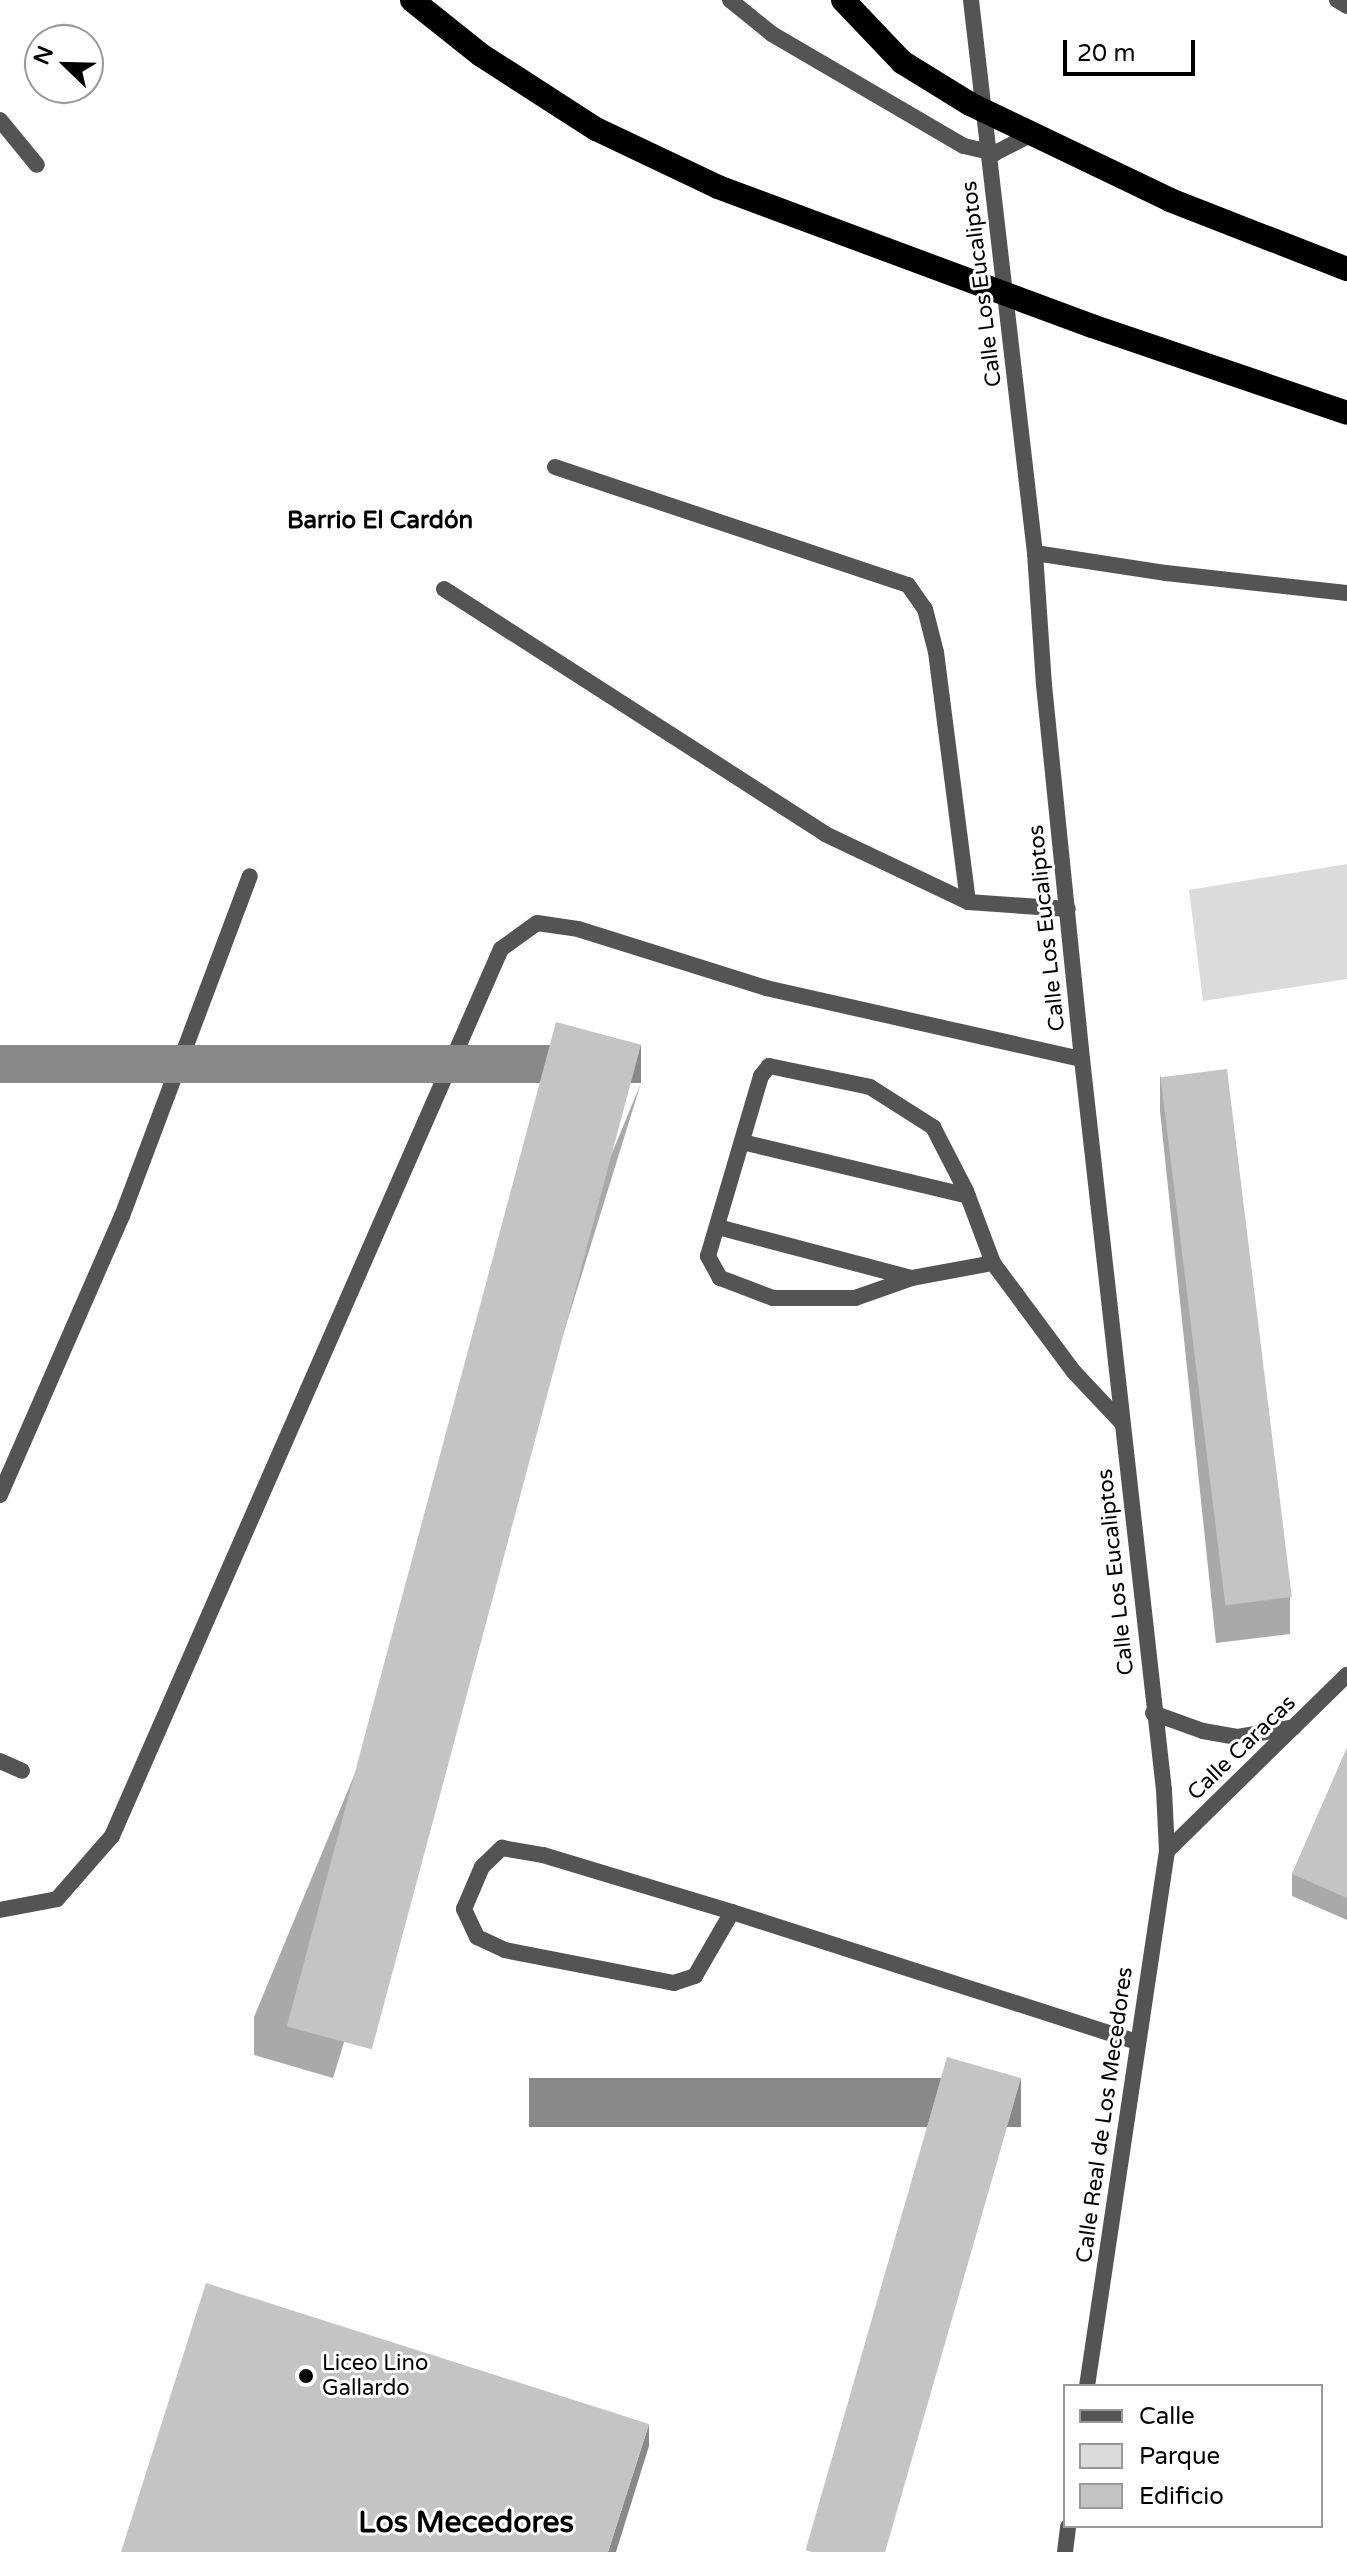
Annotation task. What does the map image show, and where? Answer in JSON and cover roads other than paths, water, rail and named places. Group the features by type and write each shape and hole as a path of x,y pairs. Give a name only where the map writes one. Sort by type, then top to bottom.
{"highway":[{"path":"412,0 481,55 596,129 718,187 880,250 1347,413"},
{"path":"843,0 902,62 1020,135 1170,200 1347,269"}],"street":[{"path":"730,0 772,34 941,135 975,150 995,153 1020,135"},
{"name":"Calle Los Eucaliptos","path":"971,0 1035,553 1082,1059 1153,1713 1161,1754 1167,1851"},
{"path":"1337,0 1347,6"},
{"path":"0,120 37,165"},
{"path":"555,467 908,585 925,609 936,652 968,902"},
{"path":"1035,553 1166,573 1347,593"},
{"path":"444,589 825,834 968,902 1068,909"},
{"path":"0,1495 122,1216 250,876"},
{"path":"0,1910 57,1899 112,1836 501,949 537,923 578,929 766,988 1082,1059"},
{"path":"993,1263 912,1278 855,1298 773,1298 720,1278 713,1271 708,1256 761,1076 769,1066 870,1087 933,1127 968,1196 993,1263 1074,1372 1122,1423"},
{"path":"742,1142 968,1196"},
{"path":"718,1227 912,1278"},
{"name":"Calle Caracas","path":"1167,1851 1347,1675"},
{"path":"1153,1713 1203,1731 1238,1737 1294,1727"},
{"path":"0,1761 22,1771"},
{"path":"732,1912 695,1976 674,1983 505,1950 477,1937 464,1909 482,1867 502,1848 543,1855 732,1912 1138,2042"},
{"name":"Calle Real de Los Mecedores","path":"1087,2384 1167,1851"},
{"path":"1065,2552 1068,2528"}],"place":[{"name":"Liceo Lino Gallardo","path":"306,2376"}],"district":[{"name":"Barrio El Cardón","path":"380,521"},
{"name":"Los Mecedores","path":"466,2523"}]}
